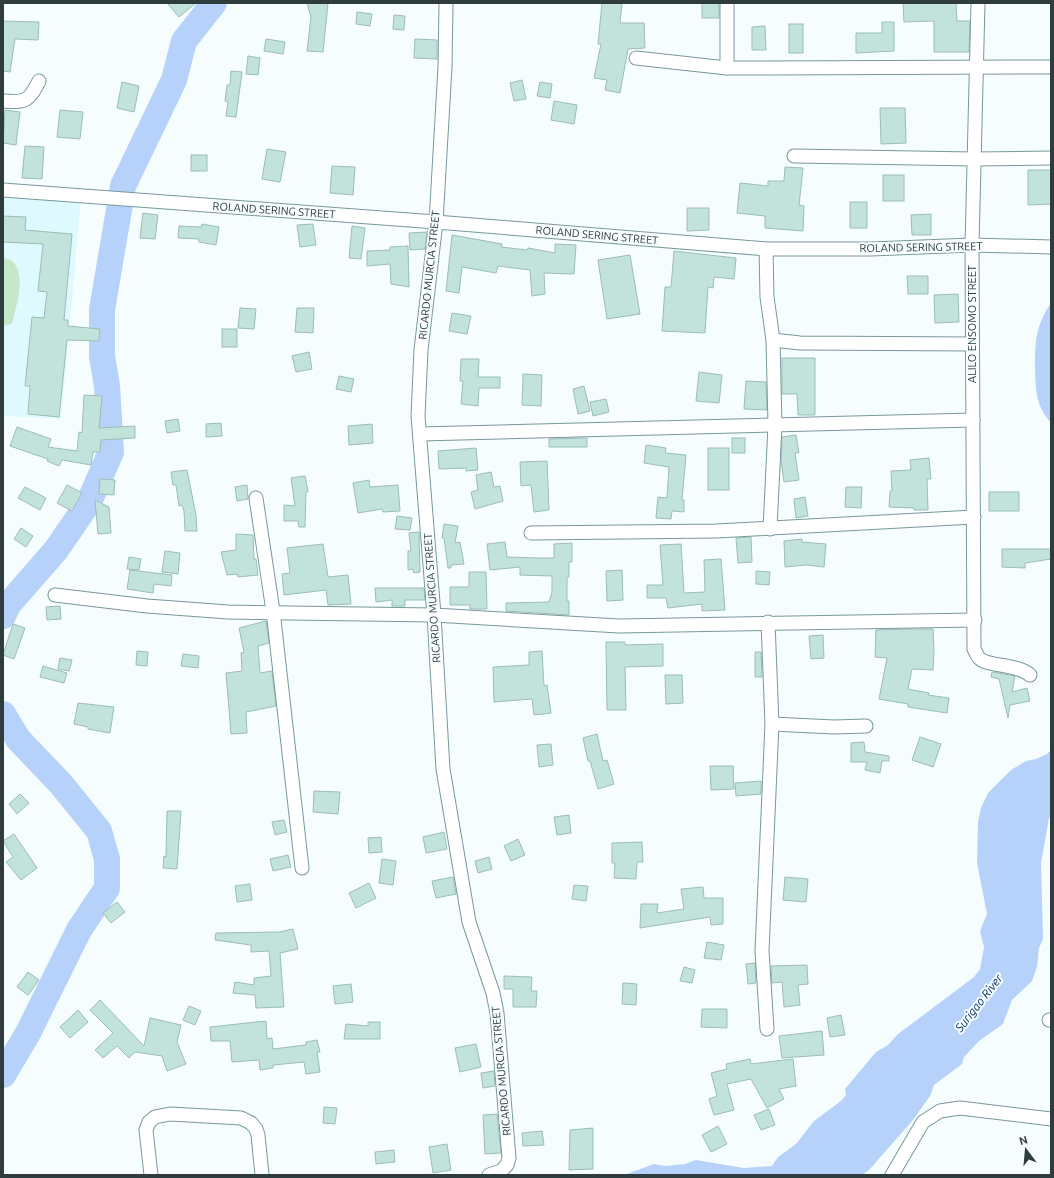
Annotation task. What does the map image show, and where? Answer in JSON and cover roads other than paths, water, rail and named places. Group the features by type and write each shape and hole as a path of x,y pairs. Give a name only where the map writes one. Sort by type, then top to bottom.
{"street":[{"name":"RICARDO MURCIA STREET","path":"446,3 445,67 436,222 421,350 418,416 434,615 443,768 448,806 469,922 493,993 500,1043 509,1158 507,1165 501,1171 489,1175"},
{"path":"727,3 727,68"},
{"name":"ALILO ENSOMO STREET","path":"978,3 972,245 974,650 980,658 986,662 1019,668 1030,675"},
{"path":"636,58 727,68 977,66 1051,67"},
{"path":"3,101 19,102 26,100 32,96 39,81"},
{"path":"794,156 974,159 1051,158"},
{"name":"ROLAND SERING STREET","path":"3,190 436,222 766,249 871,249 972,245 1051,248"},
{"path":"766,249 767,297 773,340 775,425 770,528"},
{"path":"773,340 800,343 972,344"},
{"path":"420,434 973,420"},
{"path":"256,498 273,611 302,868"},
{"path":"531,533 770,528 974,517"},
{"path":"55,595 147,606 228,612 273,611 434,615 619,626 768,622 975,620"},
{"path":"767,1029 762,951 772,724 768,622"},
{"path":"772,724 866,726"},
{"path":"892,1175 923,1122 940,1111 960,1108 1051,1118"},
{"path":"151,1175 146,1130 148,1122 155,1117 170,1114 240,1118 251,1123 256,1129 258,1135 262,1175"}],"water":[{"path":"1051,303 1051,423 1042,411 1038,398 1035,371 1035,352 1039,328"},
{"name":"Surigao River","path":"1051,750 1051,816 1049,818 1041,863 1043,939 1039,948 1037,967 1032,981 1012,1000 1003,1024 979,1041 964,1057 962,1064 934,1085 930,1096 913,1120 869,1170 862,1175 624,1175 654,1164 666,1166 685,1164 696,1160 744,1168 772,1166 778,1157 796,1144 814,1121 841,1101 846,1095 845,1089 876,1052 888,1045 898,1034 974,977 980,969 984,947 980,931 987,914 977,863 978,822 981,808 988,793 1011,770 1026,761 1036,759 1047,754"}],"waterway":[{"path":"3,616 8,605 56,550 89,502 111,452 107,386 102,356 102,310 123,186 174,80 184,41 214,3"},
{"path":"3,714 18,739 61,784 99,831 107,859 107,888 79,930 28,1033 3,1075"}]}
